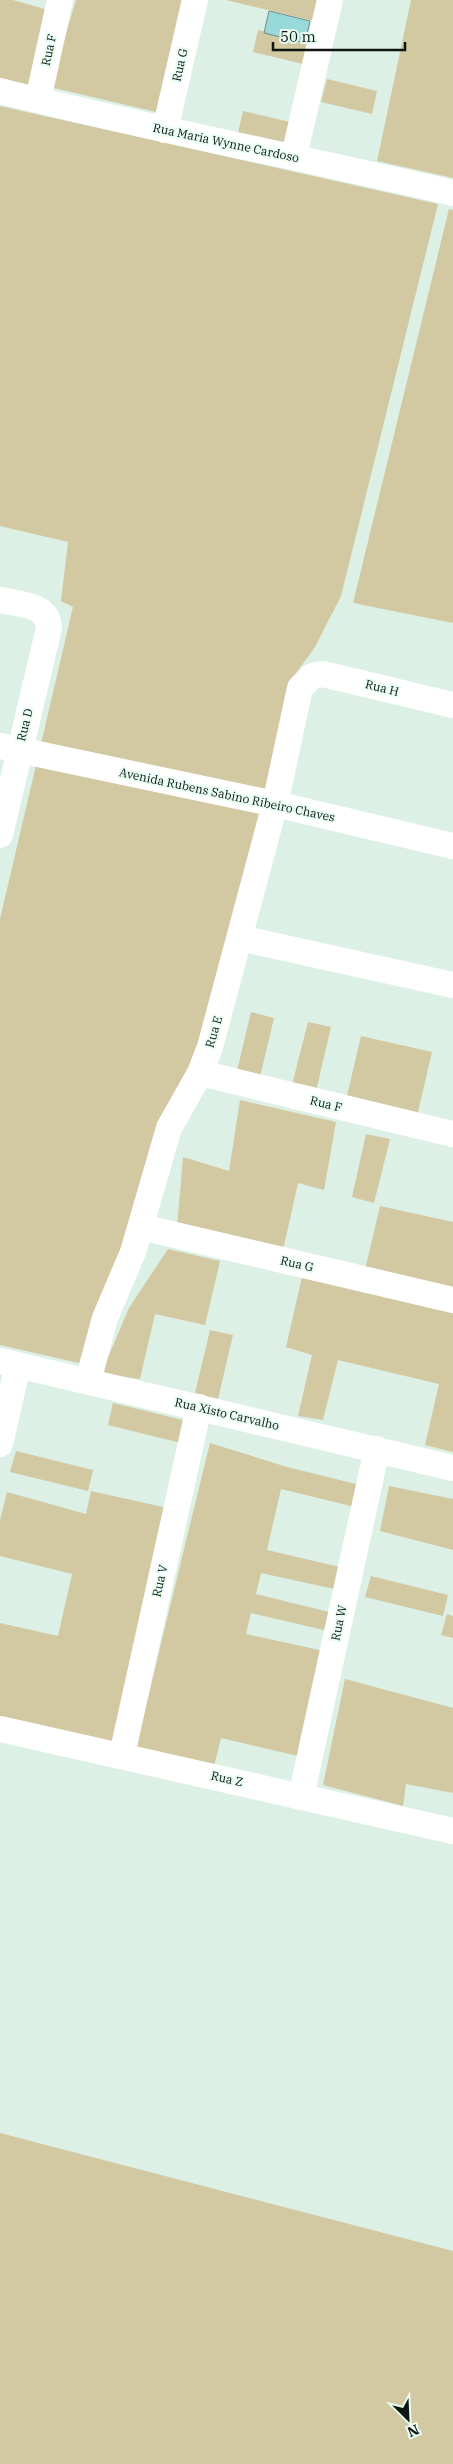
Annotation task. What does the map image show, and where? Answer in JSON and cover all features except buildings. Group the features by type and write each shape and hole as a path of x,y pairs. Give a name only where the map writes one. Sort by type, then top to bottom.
{"street":[{"name":"Rua F","path":"38,100 60,0"},
{"name":"Rua G","path":"165,130 195,0"},
{"path":"294,156 330,0"},
{"name":"Rua Maria Wynne Cardoso","path":"0,91 165,130 294,156 453,193"},
{"name":"Rua D","path":"0,600 37,608 46,616 49,628 9,748 0,835"},
{"name":"Rua H","path":"312,676 323,674 453,706"},
{"name":"Rua E","path":"88,1381 105,1318 133,1252 169,1128 200,1073 210,1047 275,804 300,688 312,676"},
{"name":"Avenida Rubens Sabino Ribeiro Chaves","path":"9,748 275,804 453,846"},
{"path":"240,938 453,985"},
{"name":"Rua F","path":"200,1073 453,1134"},
{"name":"Rua G","path":"141,1227 453,1300"},
{"path":"0,1444 9,1363"},
{"name":"Rua Xisto Carvalho","path":"9,1363 453,1468"},
{"name":"Rua V","path":"122,1755 199,1407"},
{"name":"Rua W","path":"301,1797 377,1449"},
{"name":"Rua Z","path":"0,1729 453,1831"}],"shaded area":[{"path":"0,0 13,0 48,10 30,86 0,78"},
{"path":"76,0 184,0 156,112 50,87"},
{"path":"226,0 319,0 314,21"},
{"path":"411,0 453,0 453,178 377,161"},
{"path":"258,30 309,42 303,64 253,52"},
{"path":"327,79 377,91 372,114 321,102"},
{"path":"0,106 438,204 341,596 315,647 294,676 204,1057 92,1366 0,1345 0,919 73,607 61,601 68,542 0,526"},
{"path":"243,111 294,123 289,145 238,133"},
{"path":"449,209 453,210 453,623 353,603"},
{"path":"251,1012 274,1018 259,1081 236,1075"},
{"path":"308,1022 331,1027 316,1091 292,1085"},
{"path":"361,1036 432,1052 417,1116 346,1100"},
{"path":"240,1100 336,1122 324,1190 298,1183 283,1250 177,1227 183,1157 229,1171"},
{"path":"366,1134 390,1139 374,1203 352,1197"},
{"path":"380,1206 453,1222 453,1290 365,1270"},
{"path":"168,1249 220,1261 205,1325 155,1314 140,1379 101,1374 129,1308"},
{"path":"302,1277 453,1312 453,1452 425,1445 439,1384 338,1360 323,1420 298,1416 312,1355 286,1347"},
{"path":"210,1330 233,1335 218,1399 195,1393"},
{"path":"113,1403 191,1422 185,1444 108,1425"},
{"path":"210,1443 287,1467 364,1486 359,1508 281,1489 267,1550 344,1568 339,1590 261,1573 256,1594 333,1613 328,1631 251,1613 246,1634 324,1651 302,1757 221,1738 214,1766 135,1750"},
{"path":"16,1451 93,1470 88,1491 10,1472"},
{"path":"389,1486 453,1499 453,1550 380,1531"},
{"path":"91,1491 172,1509 115,1744 0,1717 0,1623 58,1636 72,1574 0,1556 0,1520 7,1492 86,1514"},
{"path":"371,1576 448,1595 443,1616 365,1597"},
{"path":"447,1614 453,1616 453,1638 441,1635"},
{"path":"345,1679 453,1708 453,1793 406,1784 403,1806 323,1785"},
{"path":"0,2133 453,2251 453,2464 0,2464"}]}
